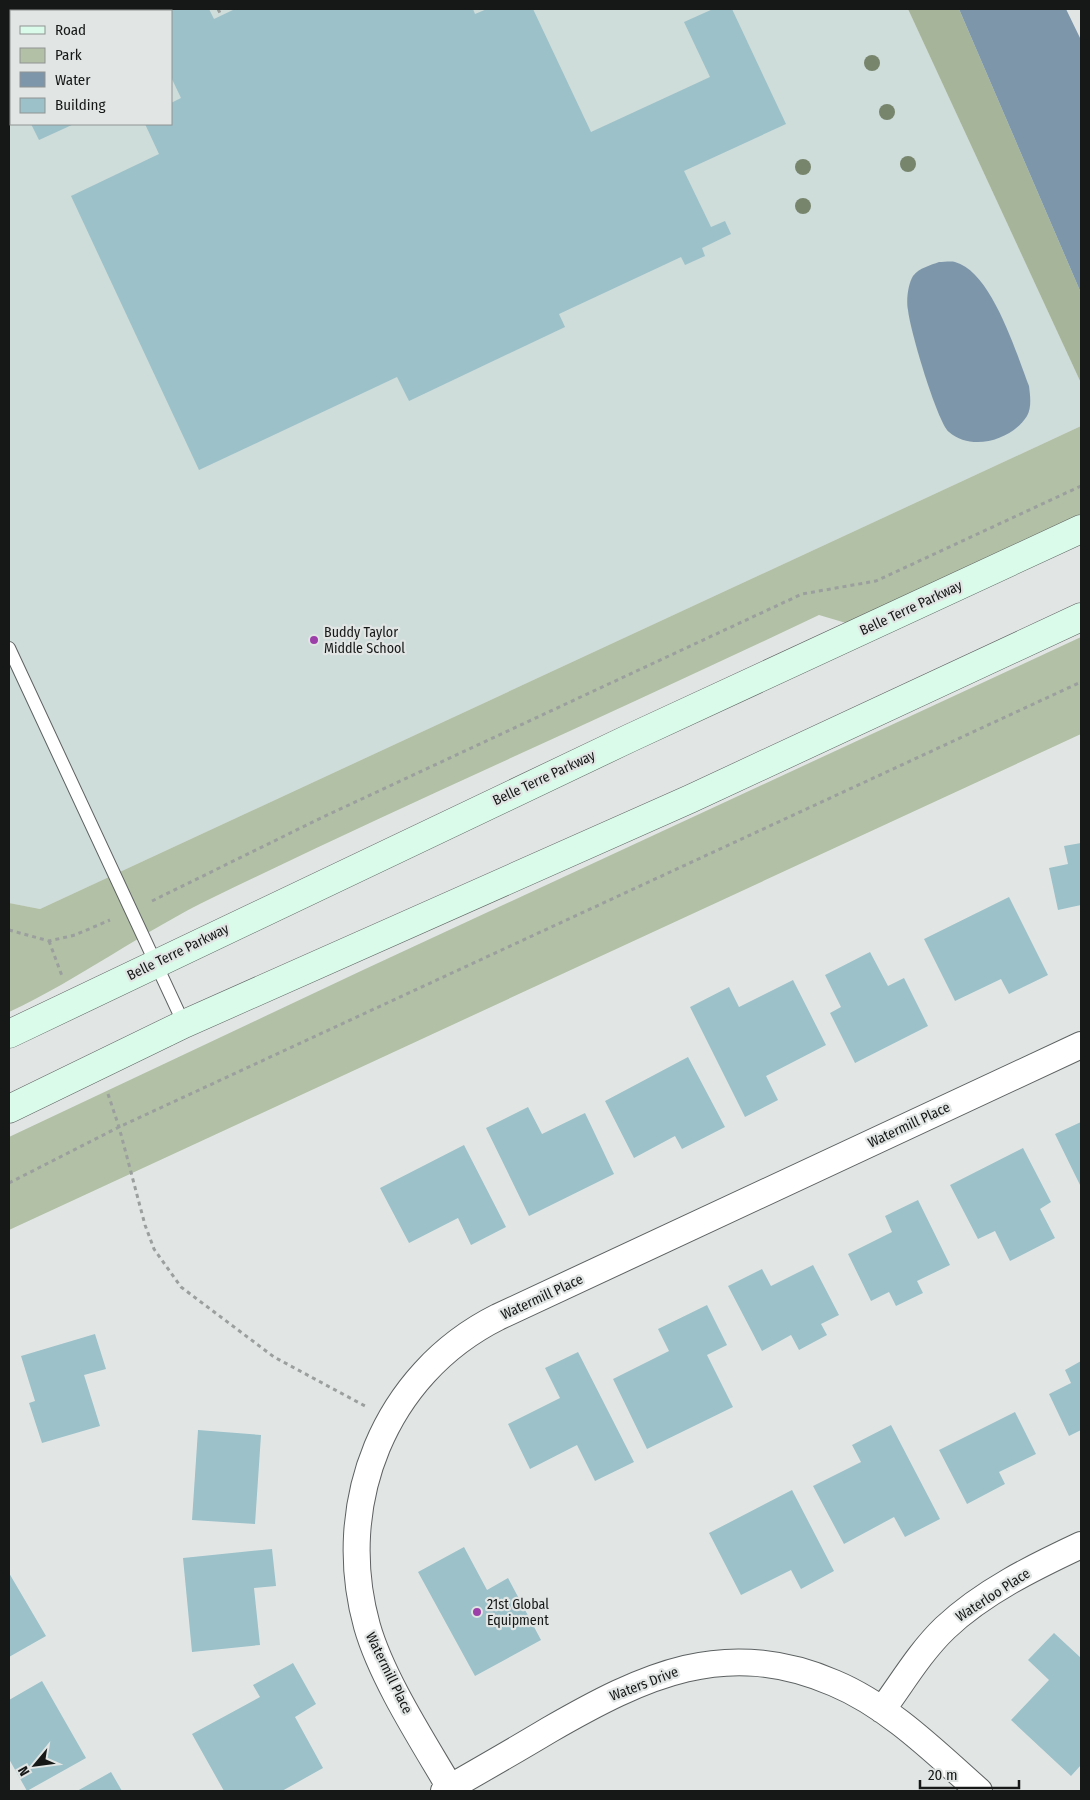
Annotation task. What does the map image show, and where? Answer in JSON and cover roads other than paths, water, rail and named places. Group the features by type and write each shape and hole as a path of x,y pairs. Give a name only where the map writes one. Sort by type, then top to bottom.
{"main road":[{"name":"Belle Terre Parkway","path":"9,1034 156,962 621,742 1081,529"},
{"path":"9,1109 184,1024 690,798 1081,618"}],"street":[{"name":"Watermill Place","path":"449,1790 378,1657 367,1626 357,1574 355,1550 365,1484 374,1454 390,1420 420,1376 457,1341 477,1328 1081,1045"},
{"name":"Waterloo Place","path":"882,1710 922,1654 956,1618 1007,1584 1081,1545"},
{"name":"Waters Drive","path":"449,1790 601,1700 648,1679 682,1669 743,1663 791,1669 835,1683 882,1710 979,1791"}],"lane":[{"path":"9,648 184,1024"}],"water":[{"path":"959,9 1066,9 1081,40 1081,293"},
{"path":"939,262 955,262 968,269 980,281 1001,315 1029,386 1030,405 1027,416 1012,431 991,441 969,441 958,438 949,432 931,394 919,354 910,321 907,297 913,276 925,267"}],"place":[{"name":"Buddy Taylor Middle School","path":"314,640"},
{"name":"21st Global Equipment","path":"477,1612"}]}
